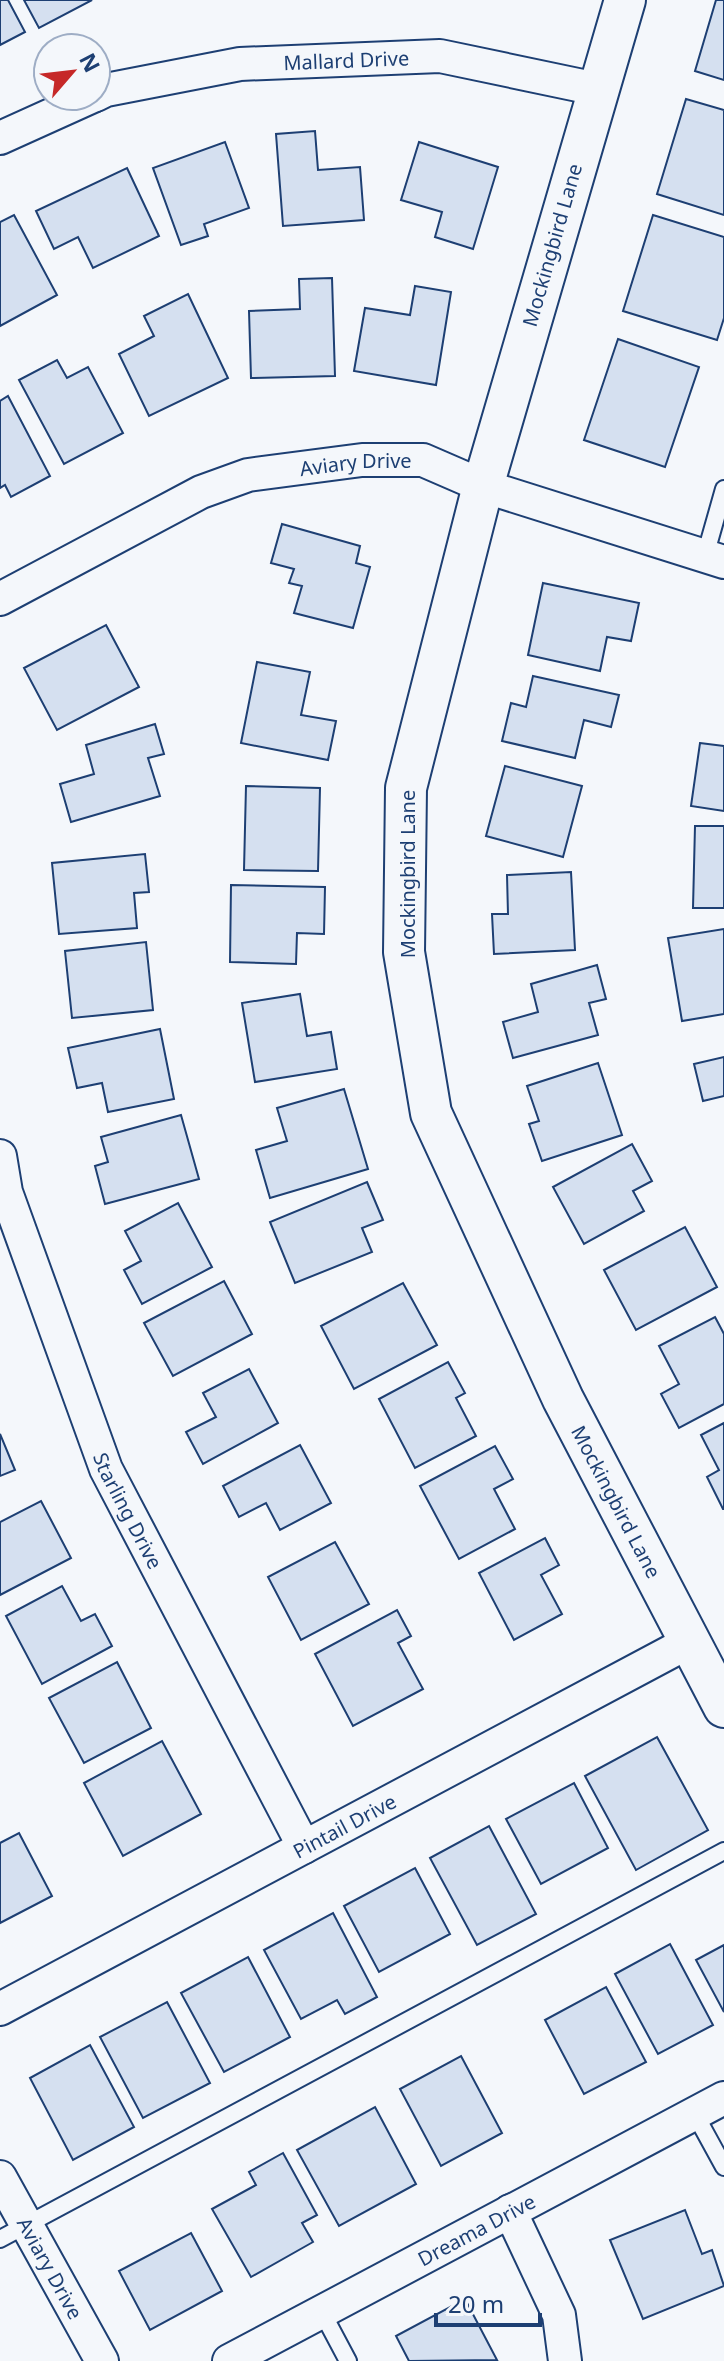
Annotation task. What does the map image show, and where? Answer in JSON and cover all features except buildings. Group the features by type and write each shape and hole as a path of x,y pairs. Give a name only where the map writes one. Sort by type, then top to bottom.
{"street":[{"name":"Mockingbird Lane","path":"625,0 483,486 406,788 404,952 431,1113 563,1399 724,1707"},
{"name":"Mallard Drive","path":"112,89 240,64 440,56 597,89"},
{"name":"Mallard Drive","path":"0,138 57,112"},
{"name":"Aviary Drive","path":"0,599 201,492 248,475 362,460 423,460 483,486 715,559"},
{"name":"Starling Drive","path":"0,1156 6,1192 106,1469 304,1847"},
{"name":"Pintail Drive","path":"0,2009 689,1642"},
{"name":"Dreama Drive","path":"229,2361 724,2098"},
{"name":"Aviary Drive","path":"0,2177 13,2231 102,2361"},
{"path":"510,2211 559,2315 565,2361"}],"lane":[{"path":"715,559 724,489"},
{"path":"13,2231 724,1851"},
{"path":"695,2114 724,2167"},
{"path":"322,2312 348,2361"}]}
